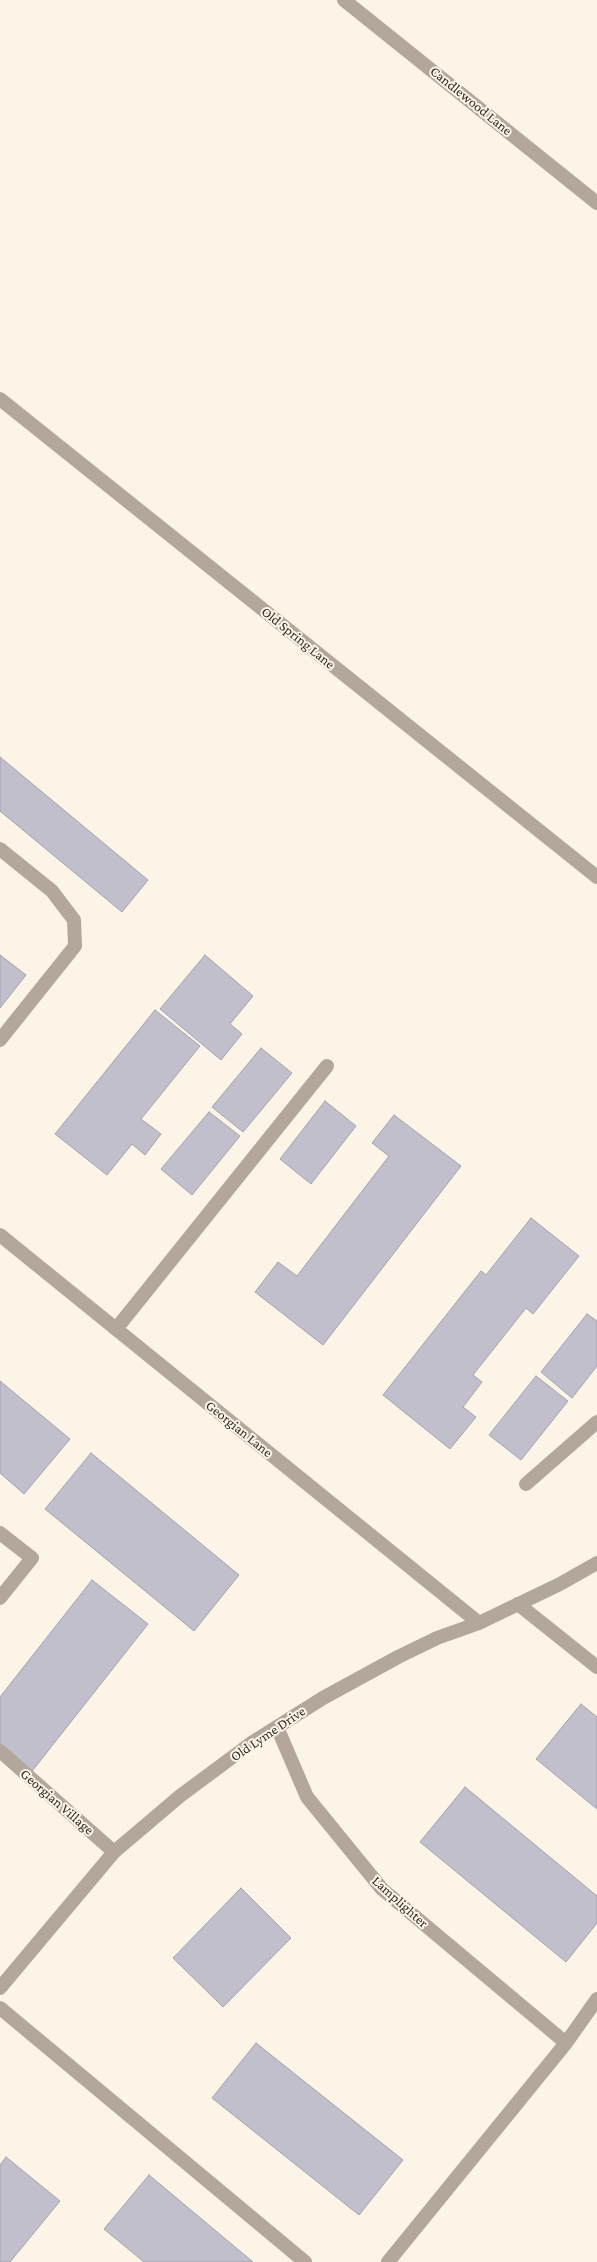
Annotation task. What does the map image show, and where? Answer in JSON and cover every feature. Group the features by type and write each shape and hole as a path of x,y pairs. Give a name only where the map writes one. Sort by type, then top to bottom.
{"street":[{"name":"Candlewood Lane","path":"344,0 597,203"},
{"name":"Old Spring Lane","path":"0,398 597,877"},
{"path":"0,848 52,891 74,920 75,946 0,1040"},
{"path":"116,1329 327,1066"},
{"name":"Georgian Lane","path":"0,1235 479,1623"},
{"path":"526,1484 597,1422"},
{"path":"0,1533 32,1558 0,1598"},
{"name":"Old Lyme Drive","path":"0,1988 114,1852 180,1796 250,1744 323,1698 398,1657 437,1638 479,1623 560,1584 597,1563"},
{"path":"518,1604 597,1667"},
{"name":"Lamplighter","path":"277,1727 307,1797 382,1889 566,2043"},
{"name":"Georgian Village","path":"0,1752 114,1852"},
{"path":"388,2262 566,2043 597,2000"},
{"path":"0,2008 305,2262"}],"building":[{"path":"0,757 148,880 122,912 0,811"},
{"path":"0,955 26,975 0,1008"},
{"path":"205,955 253,996 230,1024 242,1034 221,1060 160,1009"},
{"path":"155,1010 200,1046 141,1119 161,1134 145,1155 132,1144 107,1175 55,1134"},
{"path":"261,1048 292,1073 243,1132 212,1107"},
{"path":"325,1101 356,1126 311,1184 280,1159"},
{"path":"209,1112 240,1136 192,1195 161,1169"},
{"path":"394,1115 461,1166 323,1345 255,1292 278,1262 297,1276 389,1156 372,1143"},
{"path":"531,1218 579,1256 533,1314 526,1308 473,1375 482,1382 463,1407 476,1417 450,1449 383,1395 481,1271 486,1275"},
{"path":"587,1314 597,1321 597,1366 572,1398 541,1372"},
{"path":"536,1376 568,1401 521,1460 489,1435"},
{"path":"0,1381 70,1439 24,1494 0,1473"},
{"path":"91,1453 239,1575 194,1631 45,1509"},
{"path":"92,1580 148,1624 29,1775 0,1753 0,1697"},
{"path":"581,1704 597,1717 597,1809 536,1759"},
{"path":"465,1787 597,1896 597,1923 566,1962 420,1842"},
{"path":"241,1888 291,1938 223,2007 173,1958"},
{"path":"256,2043 403,2160 359,2215 212,2098"},
{"path":"6,2157 60,2201 10,2262 0,2262 0,2165"},
{"path":"149,2175 253,2262 144,2262 104,2229"}]}
